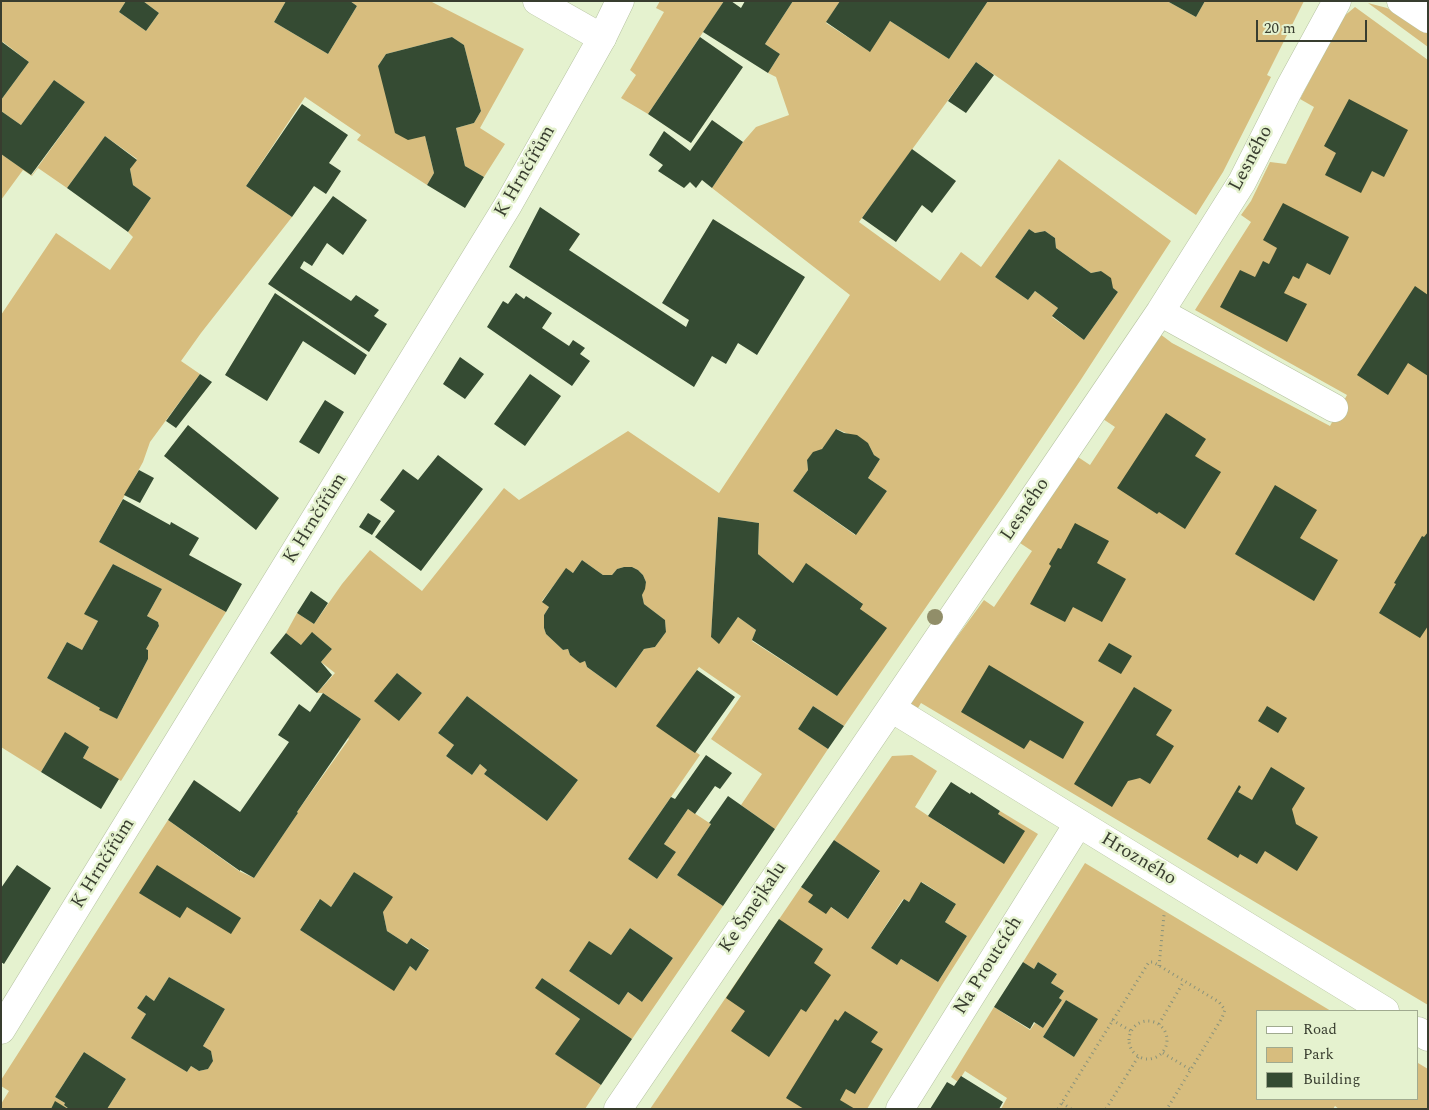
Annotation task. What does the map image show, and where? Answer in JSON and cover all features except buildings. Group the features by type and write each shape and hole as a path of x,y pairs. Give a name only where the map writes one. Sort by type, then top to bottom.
{"street":[{"path":"537,1 602,38"},
{"name":"K Hrnčířům","path":"1,1030 508,205 602,38 620,1"},
{"name":"Lesného","path":"891,708 1160,312 1242,182 1290,87 1337,1"},
{"path":"1401,1 1428,19"},
{"path":"1160,312 1334,408"},
{"name":"Hrozného","path":"891,708 1383,1010"},
{"name":"Ke Šmejkalu","path":"618,1109 891,708"},
{"name":"Na Proutcích","path":"900,1109 1078,824"}],"path":[{"path":"1159,966 1163,918 1181,887"},
{"path":"1058,1109 1146,964 1153,962 1219,1002 1225,1010 1167,1109"},
{"path":"1159,1024 1184,981"},
{"path":"1112,1020 1131,1031"},
{"path":"1154,1021 1159,1024 1164,1028 1168,1041 1163,1053 1151,1060 1138,1057 1129,1046 1128,1038 1134,1026 1140,1022 1154,1021"},
{"path":"1163,1053 1191,1070"},
{"path":"1106,1109 1138,1057"},
{"path":"1062,1103 1071,1109"}],"green space":[{"path":"1,1 126,1 119,12 146,31 159,13 143,1 286,1 274,22 328,54 357,6 350,1 430,1 524,49 480,128 505,144 484,177 465,166 456,128 474,123 481,111 464,45 452,37 386,54 378,66 425,136 434,173 427,185 357,140 361,135 305,97 246,186 292,217 181,361 200,374 150,442 143,462 99,542 226,612 121,781 83,758 89,747 65,733 41,772 1,747 1,315 56,233 110,270 133,237 128,232 151,198 133,185 130,169 137,159 105,136 67,188 38,168 32,176 23,170 1,200 1,154 32,175 85,102 54,80 21,125 1,111 1,100 29,62 3,42 1,44","holes":["113,564 162,589 147,616 158,622 159,626 146,649 148,650 148,659 117,719 47,678 67,642 82,650 98,621 85,614"]},
{"path":"660,1 724,1 648,114 621,98 636,75 630,70 664,12 656,8"},
{"path":"793,1 840,1 826,23 869,51 890,21 949,59 988,1 1167,1 1196,17 1205,1 1304,1 1267,75 1271,77 1223,172 1196,215 976,62 859,222 940,281 961,252 981,267 1059,159 1171,241 1002,497 844,726 813,706 798,729 828,749 775,829 741,805 762,774 711,739 741,696 699,667 658,725 700,755 628,859 657,879 676,852 664,844 688,809 711,824 677,875 723,906 632,1039 542,978 536,988 580,1019 556,1054 601,1085 585,1109 107,1109 126,1079 84,1052 55,1097 65,1103 64,1105 69,1109 1,1109 1,1104 9,1091 1,1086 1,1080 168,820 239,871 254,878 297,812 349,739 361,719 323,693 317,693 335,673 321,662 332,649 313,633 301,645 286,633 297,613 314,624 342,584 370,550 422,591 504,488 519,500 628,431 719,493 850,295 712,188 743,142 756,127 789,115 776,77 768,73 780,54 765,44","holes":["1029,229 1035,233 1045,231 1055,238 1056,248 1091,273 1101,271 1118,292 1084,340 1052,317 1058,308 1035,291 1028,300 995,277","837,429 868,443 874,455 880,459 868,478 887,491 855,535 793,491 808,470 807,460 822,449","718,517 759,523 758,554 793,583 806,564 862,603 837,696 752,641 756,630 738,617 719,643 711,637","582,560 603,575 612,575 617,569 624,567 632,567 638,570 646,582 642,595 644,604 665,620 666,632 655,647 644,649 616,688 587,667 585,661 580,662 570,655 568,649 563,650 546,634 544,615 549,607 542,601 566,569 573,573","397,673 422,693 399,721","467,696 578,780 547,821 484,774 487,770 480,764 472,775 446,756 454,745 438,733","354,872 383,912 387,931 407,944 411,938 429,949 416,971 410,966 394,990 300,930 319,900 331,907","630,928 673,958 642,1002 628,992 619,1005 569,971 589,942 611,955","169,977 225,1009 203,1046 211,1052 213,1060 208,1069 199,1071 191,1066 187,1072 132,1038 146,1014 137,1008 146,995 154,1001"]},
{"path":"1368,3 1387,8 1428,29 1428,47"},
{"path":"1355,7 1428,60 1428,1005 921,703 918,708 919,712 911,708 909,693 935,667 984,600 994,607 1032,551 1017,541 1075,455 1090,465 1115,427 1100,417 1160,334 1172,343 1330,426 1347,395 1195,310 1251,222 1241,215 1251,201 1270,162 1286,164 1314,107 1300,99 1343,17"},
{"path":"912,755 937,771 915,807 1004,863 1024,831 998,814 1000,811 1038,834 942,985 867,1109 650,1109 801,887 848,919 880,872 834,840 892,756","holes":["922,882 956,904 945,922 967,936 938,982 901,959 897,964 871,948 903,899 909,902"]},
{"path":"1085,863 1329,1010 1256,1010 1256,1100 1419,1100 1419,1064 1428,1069 1428,1109 1339,1109 1335,1106 1333,1109 1001,1109 1007,1098 965,1071 958,1082 951,1077 994,1007 1030,1030 1035,1023 1043,1028 1062,1000 1059,998 1064,991 1051,983 1057,974 1038,962 1034,969 1023,962","holes":["1066,1000 1097,1019 1074,1057 1043,1037"]}]}
